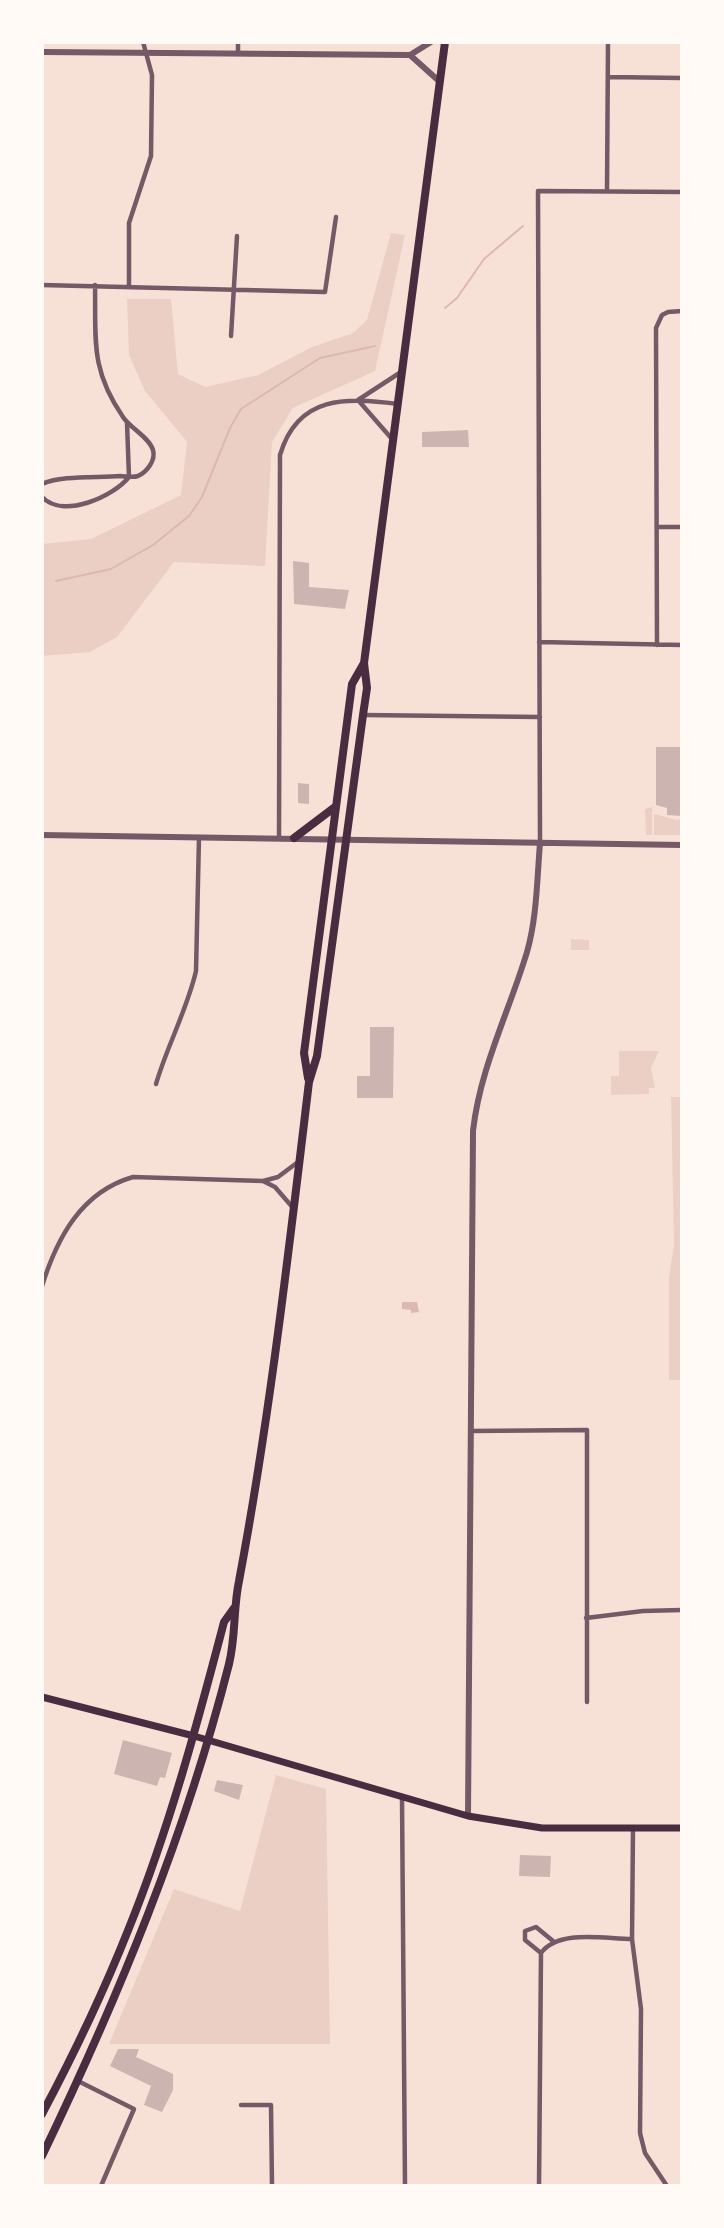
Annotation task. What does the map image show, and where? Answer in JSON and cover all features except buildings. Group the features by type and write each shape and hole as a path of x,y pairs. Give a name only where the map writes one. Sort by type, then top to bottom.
{"highway":[{"path":"42,2156 78,2081 143,1929 207,1740 236,1629 234,1608 250,1517 294,1209 309,1082 317,1056 367,688 364,663 445,42"},
{"path":"309,1082 304,1053 334,807 352,684 364,663"},
{"path":"294,838 334,807"},
{"path":"42,2114 66,2068 130,1927 194,1736 224,1622 234,1608"}],"main road":[{"path":"42,1696 194,1736 468,1816 542,1828 682,1828"}],"street":[{"path":"129,286 129,223 151,156 152,75 143,42"},
{"path":"238,42 238,53"},
{"path":"42,52 410,55 431,42"},
{"path":"608,42 608,190"},
{"path":"410,55 440,82"},
{"path":"608,77 682,78"},
{"path":"468,1816 471,1186 475,1111 485,1071 527,950 536,903 540,843 538,191 682,192"},
{"path":"42,285 324,292 336,217"},
{"path":"231,336 237,236"},
{"path":"42,484 59,480 129,477 145,471 150,465 154,452 127,423 106,393 99,371 95,285"},
{"path":"657,645 656,328 662,315 668,312 682,312"},
{"path":"358,400 402,372"},
{"path":"279,838 280,455 286,439 304,415 318,406 343,400 398,404"},
{"path":"358,400 393,441"},
{"path":"42,497 53,504 86,504 120,488 129,477 127,423"},
{"path":"657,527 682,527"},
{"path":"540,642 682,645"},
{"path":"363,715 540,717"},
{"path":"42,835 682,845"},
{"path":"156,1084 196,971 199,837"},
{"path":"42,1286 51,1256 64,1230 90,1202 121,1180 133,1177 263,1181 278,1177 300,1160"},
{"path":"263,1181 275,1187 294,1209"},
{"path":"471,1431 587,1430 586,1702"},
{"path":"586,1618 643,1611 682,1610"},
{"path":"402,1797 405,2186"},
{"path":"633,1828 632,1939 640,2009 640,2133 645,2153 667,2186"},
{"path":"541,1953 525,1940 525,1931 536,1928 553,1941"},
{"path":"539,2186 541,1953 553,1941 559,1939 632,1939"},
{"path":"78,2081 134,2109 100,2186"},
{"path":"241,2105 271,2105 272,2186"}],"shaded area":[{"path":"391,233 405,235 375,371 293,408 272,442 265,566 174,562 117,637 90,652 42,656 42,544 91,539 181,495 187,442 145,391 129,355 127,299 171,299 178,374 205,387 258,375 312,347 353,333 367,320"},
{"path":"652,807 652,835 646,835 645,809"},
{"path":"654,814 677,820 682,819 682,835 654,835"},
{"path":"571,939 589,940 589,950 571,950"},
{"path":"619,1051 659,1051 651,1068 655,1088 649,1088 649,1094 611,1095 611,1076 619,1076"},
{"path":"671,1097 682,1097 682,1380 669,1380 669,1277 674,1245"},
{"path":"402,1302 417,1302 419,1312 411,1313 411,1310 402,1309"},
{"path":"276,1775 326,1789 330,2044 109,2044 174,1889 240,1911"}],"waterway":[{"path":"445,308 457,298 484,259 523,226"},
{"path":"56,581 111,569 153,545 189,516 202,497 230,428 241,409 320,358 375,346"}]}
